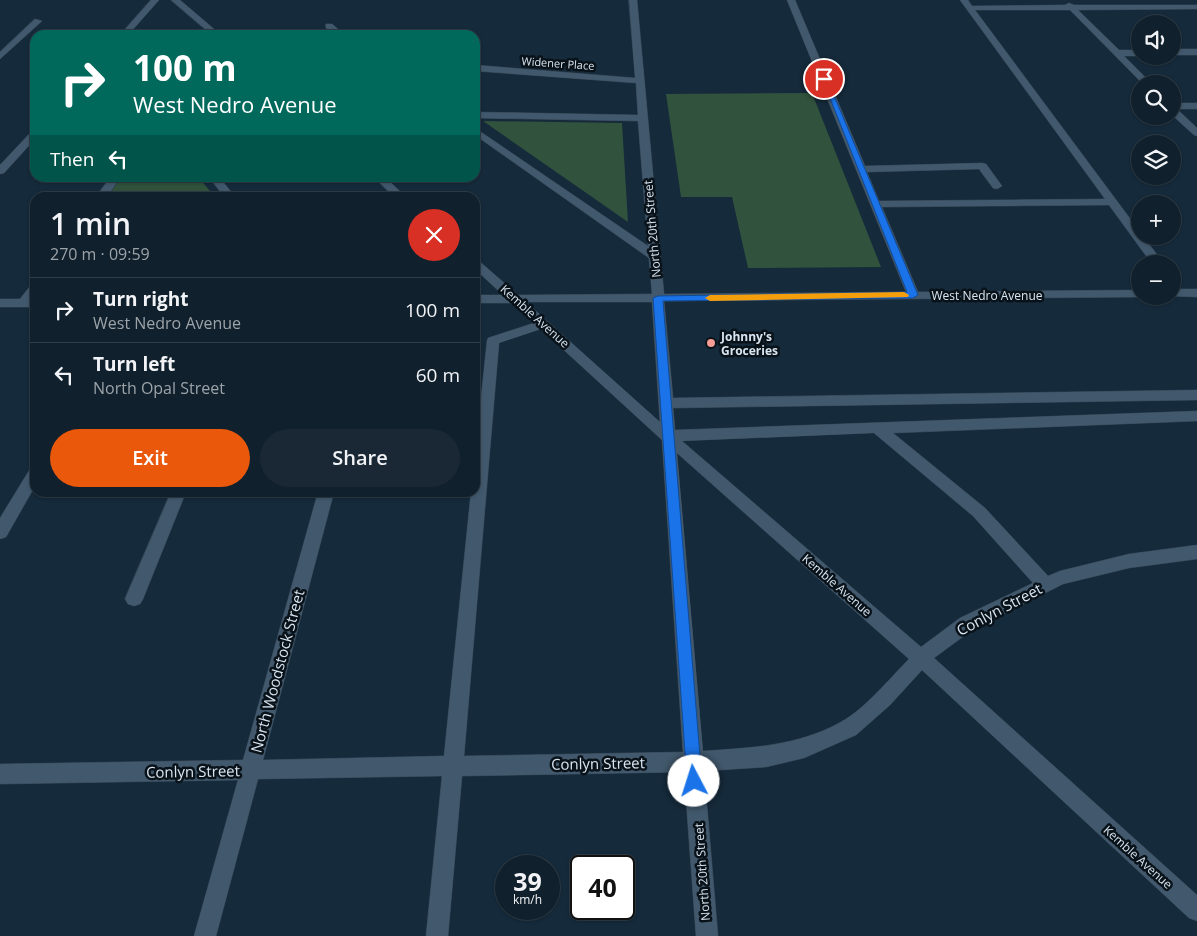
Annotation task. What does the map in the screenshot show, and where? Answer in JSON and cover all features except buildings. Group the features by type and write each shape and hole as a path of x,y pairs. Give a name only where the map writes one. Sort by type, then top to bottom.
{"street":[{"path":"129,30 156,0"},
{"path":"175,0 211,30"},
{"name":"North 20th Street","path":"633,0 658,298 706,936"},
{"path":"791,0 913,295"},
{"path":"964,0 1151,255"},
{"path":"1064,0 1139,75"},
{"path":"970,8 1197,7"},
{"path":"0,56 38,21"},
{"path":"329,26 334,30"},
{"path":"1181,52 1197,52"},
{"path":"1117,53 1131,53"},
{"name":"Widener Place","path":"480,68 640,81"},
{"path":"1181,107 1197,106"},
{"path":"480,115 643,118"},
{"path":"1181,117 1197,133"},
{"path":"480,134 654,256"},
{"path":"0,172 30,139"},
{"path":"861,169 982,166 997,186"},
{"path":"218,182 227,192"},
{"path":"384,182 395,192"},
{"path":"875,204 1113,202"},
{"name":"Kemble Avenue","path":"480,267 667,436 921,658 1197,910"},
{"path":"1181,291 1197,293"},
{"name":"West Nedro Avenue","path":"480,299 1131,294"},
{"path":"0,304 30,303"},
{"path":"480,479 493,341 543,324"},
{"path":"665,404 1197,395"},
{"path":"667,436 1197,416"},
{"path":"877,428 979,512 1045,585"},
{"path":"0,532 30,481"},
{"path":"134,599 176,497"},
{"name":"North Woodstock Street","path":"205,936 325,497"},
{"path":"437,936 478,497"},
{"name":"Conlyn Street","path":"0,774 693,762 766,757 804,748 848,728 883,699 921,658 966,624 1045,585 1060,578 1129,561 1197,552"}],"green space":[{"path":"812,93 881,267 748,268 732,197 681,197 666,94"},
{"path":"483,121 622,123 628,222"},
{"path":"118,182 202,182 211,192 110,192"}],"slow traffic":[{"path":"710,298 904,295"}],"place":[{"name":"Johnny's Groceries","path":"711,343"}],"route":[{"path":"694,781 658,298 913,295 824,79"}]}
